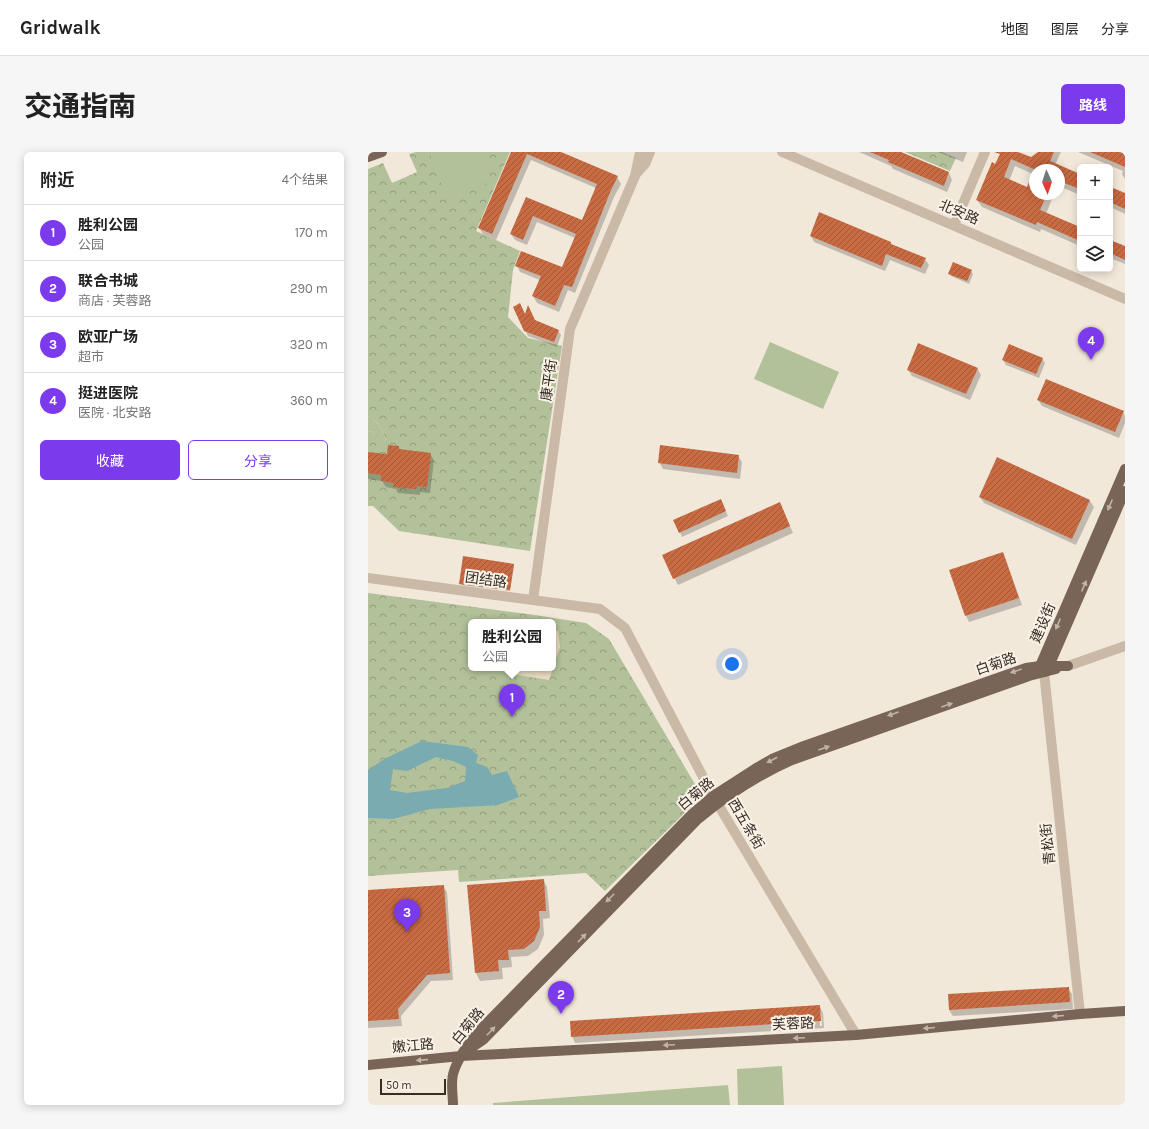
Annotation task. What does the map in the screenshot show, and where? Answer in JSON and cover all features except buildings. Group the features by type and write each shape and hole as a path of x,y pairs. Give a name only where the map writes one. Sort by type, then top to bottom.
{"main road":[{"path":"368,157 382,152"},
{"name":"建设街","path":"1045,668 1125,469"},
{"name":"建设街","path":"1045,668 1125,491"},
{"name":"白菊路","path":"453,1105 452,1079 454,1071 461,1056 475,1036 687,820 772,759 789,751 1026,668 1068,666"},
{"name":"芙蓉路","path":"461,1056 856,1035 1125,1011"},
{"name":"嫩江路","path":"368,1065 461,1056"}],"street":[{"path":"635,176 640,152"},
{"path":"635,176 645,164 650,152"},
{"name":"北安路","path":"782,152 1125,298"},
{"path":"954,225 985,152"},
{"name":"康平街","path":"533,600 570,329 635,176"},
{"name":"团结路","path":"368,578 600,609"},
{"name":"西五条街","path":"600,609 625,628 715,800 856,1035"},
{"name":"白菊路","path":"1068,666 1125,646"},
{"name":"青松街","path":"1045,668 1080,1014"}],"green space":[{"path":"416,152 510,152 476,231 520,251 513,270 508,317 528,338 562,346 530,551 399,531 373,506 368,506 368,431 373,432 379,444 386,441 380,427 368,416 368,169 383,163 392,183 417,172 409,154"},
{"path":"436,152 481,152 492,181 447,198 430,154"},
{"path":"905,152 942,152 956,158 950,171"},
{"path":"770,342 839,372 823,409 754,379"},
{"path":"368,416 378,424 383,433 386,441 379,445 373,432 368,431"},
{"path":"368,593 586,623 609,639 702,796 605,891 586,873 459,882 458,870 368,876"},
{"path":"782,1066 784,1105 738,1105 737,1069"},
{"path":"728,1085 730,1105 493,1105 493,1103"}],"shaded area":[{"path":"556,631 558,631 560,647 556,658"},
{"path":"505,671 552,671 549,680 505,673"}],"water":[{"path":"422,741 468,747 478,755 476,763 487,767 492,775 507,771 519,797 498,805 430,809 393,819 368,818 368,770 386,758","holes":["436,757 453,761 466,767 465,781 447,788 407,793 390,790 393,769 407,771"]}],"place":[{"name":"挺进医院","path":"1091,360"},
{"name":"胜利公园","path":"512,717"},
{"name":"欧亚广场","path":"407,932"},
{"name":"联合书城","path":"561,1014"}]}
